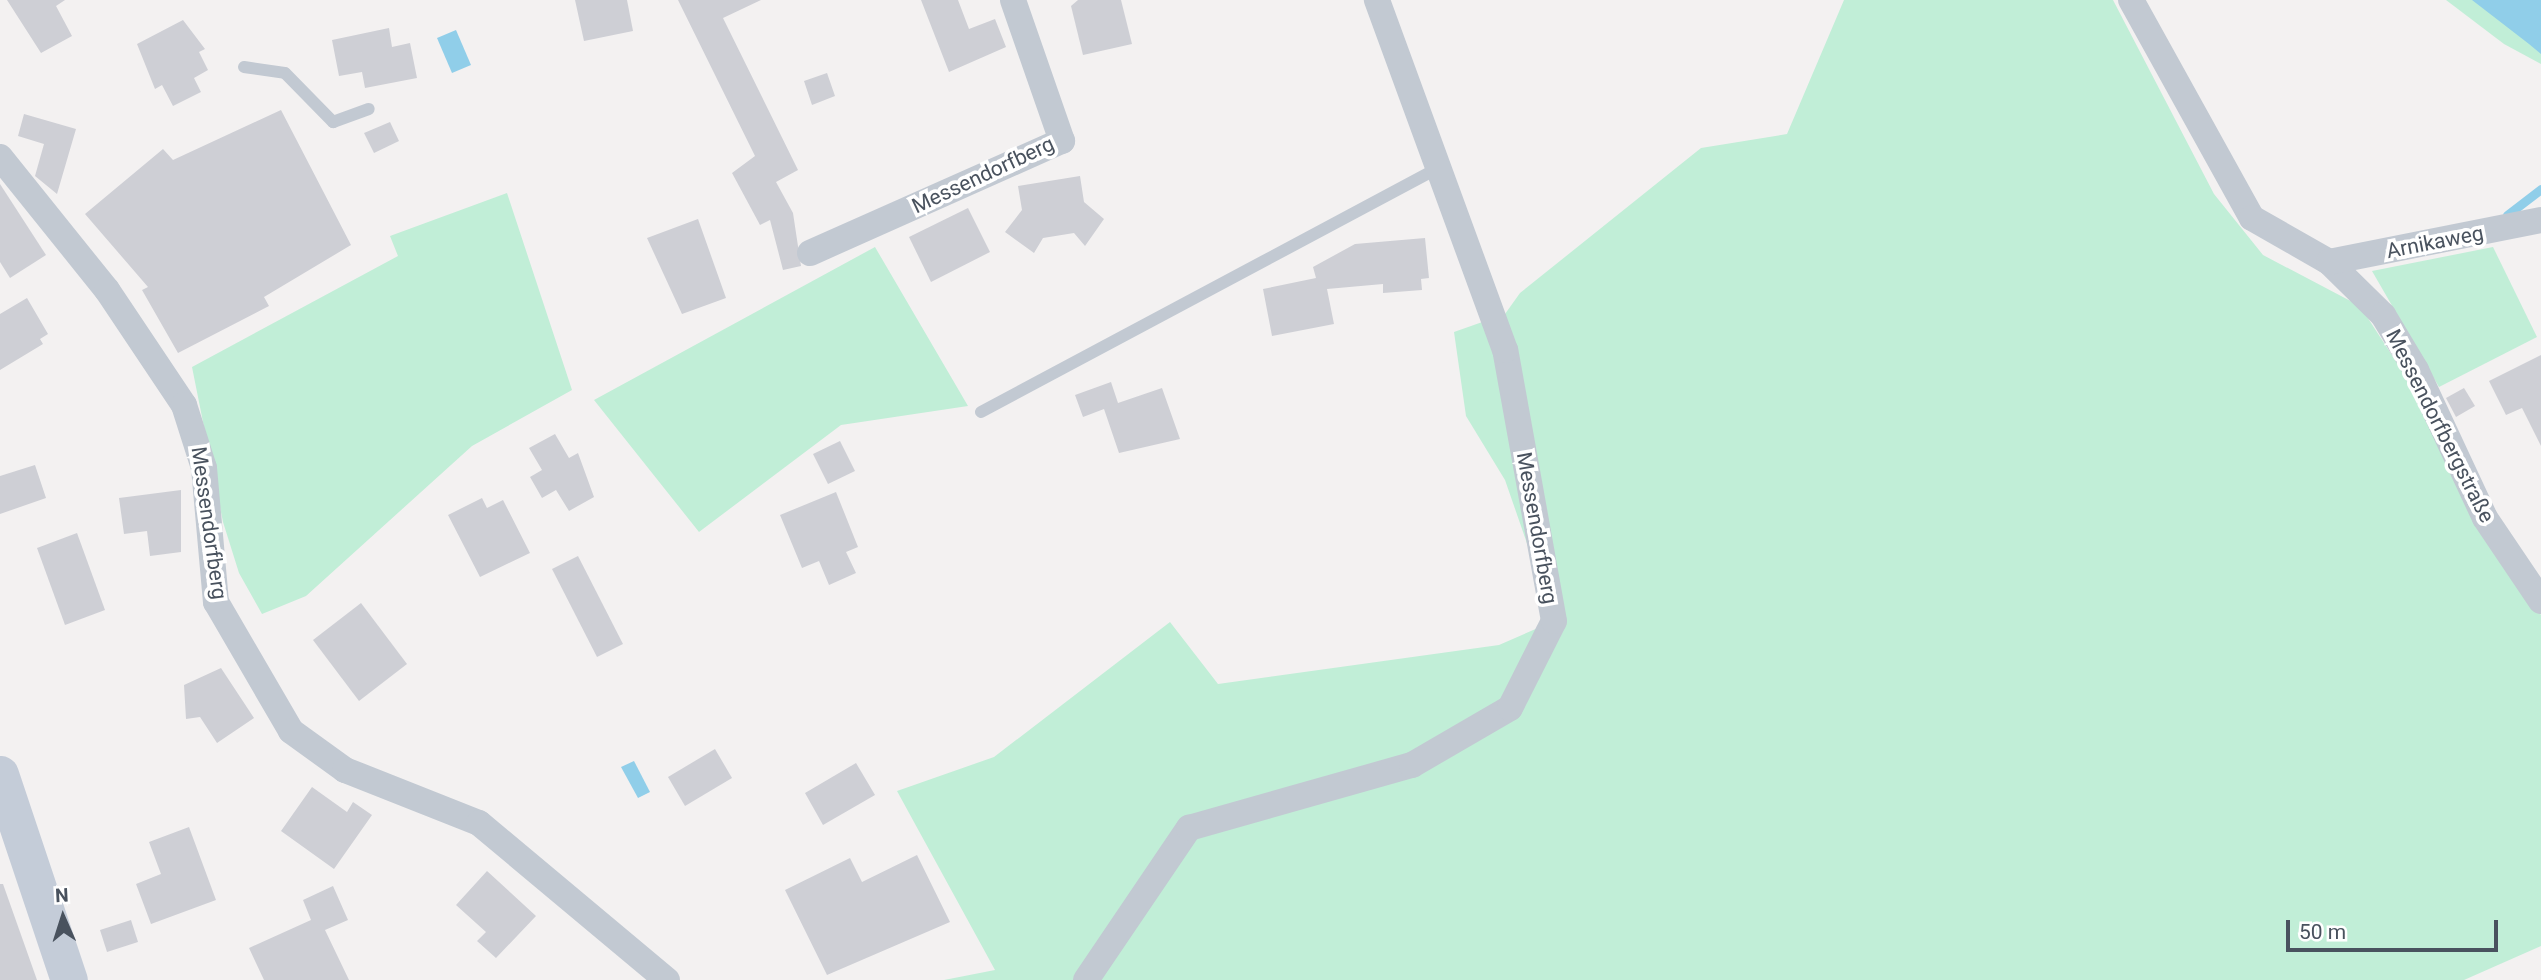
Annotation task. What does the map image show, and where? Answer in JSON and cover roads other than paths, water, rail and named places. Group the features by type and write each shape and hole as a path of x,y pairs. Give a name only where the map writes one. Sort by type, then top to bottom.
{"main road":[{"path":"0,774 69,980"}],"street":[{"name":"Messendorfberg","path":"810,253 1062,141 1013,0"},
{"name":"Messendorfberg","path":"1086,980 1189,828 1412,765 1510,708 1554,621 1505,350 1377,0"},
{"name":"Messendorfbergstraße","path":"2131,0 2252,218 2329,262 2383,315 2416,370 2485,518 2541,601"},
{"name":"Messendorfberg","path":"0,157 107,290 184,405 204,468 216,603 292,731 345,770 479,823 667,980"},
{"name":"Arnikaweg","path":"2329,262 2541,220"}],"lane":[{"path":"244,67 285,73 333,122 369,109"},
{"path":"981,412 1440,167"}],"water":[{"path":"2472,0 2541,0 2541,54 2529,44"},
{"path":"456,30 471,65 452,73 437,38"},
{"path":"634,761 650,792 638,798 621,767"}],"waterway":[{"path":"2507,215 2541,189"}]}
